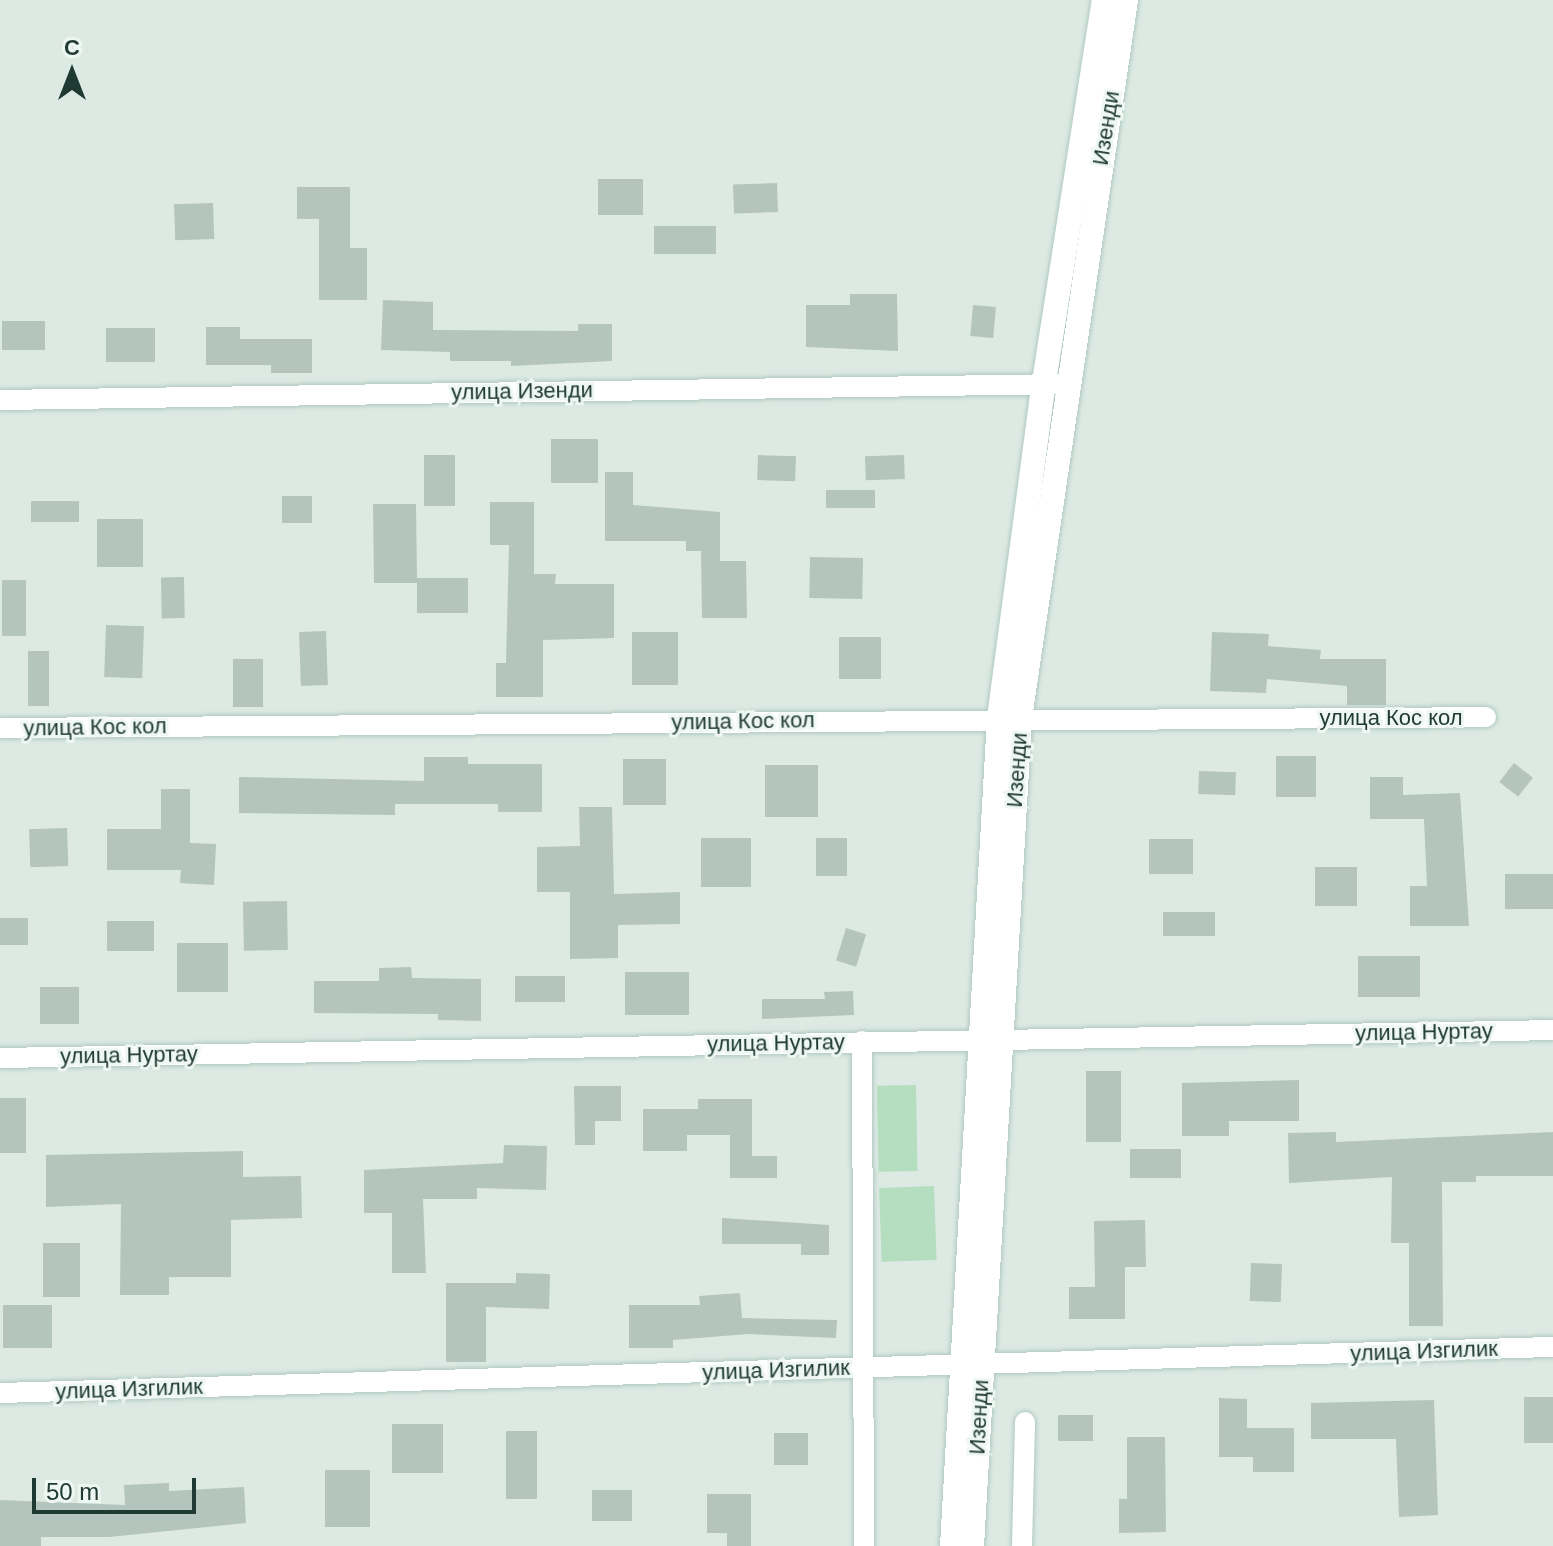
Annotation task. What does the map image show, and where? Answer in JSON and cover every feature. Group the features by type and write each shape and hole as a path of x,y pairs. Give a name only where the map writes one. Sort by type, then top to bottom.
{"street":[{"name":"Изенди","path":"952,1546 971,1364 1010,718 1104,0"},
{"name":"Изенди","path":"1055,383 1126,0"},
{"name":"улица Изенди","path":"0,400 1055,383"},
{"name":"улица Кос кол","path":"0,728 1010,718 1486,717"},
{"name":"улица Нуртау","path":"0,1058 1553,1030"},
{"path":"862,1041 864,1546"},
{"name":"улица Изгилик","path":"0,1393 1553,1347"},
{"name":"Изенди","path":"971,1364 972,1546"},
{"path":"1022,1546 1025,1422"}],"green space":[{"path":"916,1085 918,1171 879,1172 877,1086"},
{"path":"934,1186 937,1260 882,1262 879,1188"}],"building":[{"path":"598,179 643,179 643,215 598,215"},
{"path":"777,183 778,212 734,214 733,185"},
{"path":"297,187 350,187 350,248 367,248 367,300 319,300 319,219 297,219"},
{"path":"213,203 214,239 175,240 174,204"},
{"path":"654,226 716,226 716,254 654,254"},
{"path":"850,294 897,294 898,351 806,347 806,305 850,305"},
{"path":"383,300 433,302 433,330 578,331 578,324 612,324 612,361 511,366 511,361 450,361 450,352 381,350"},
{"path":"973,305 996,307 993,338 970,336"},
{"path":"2,321 45,321 45,350 2,350"},
{"path":"206,327 240,327 240,339 312,339 312,373 271,373 271,365 206,365"},
{"path":"106,328 155,328 155,362 106,362"},
{"path":"551,439 598,439 598,483 551,483"},
{"path":"424,455 455,455 455,506 424,506"},
{"path":"758,455 796,456 795,481 757,480"},
{"path":"904,455 905,479 866,480 865,456"},
{"path":"605,472 633,472 633,505 720,512 720,561 746,561 747,618 702,618 701,551 686,551 686,541 605,541"},
{"path":"826,490 875,490 875,508 826,508"},
{"path":"282,496 312,496 312,523 282,523"},
{"path":"31,501 79,501 79,522 31,522"},
{"path":"490,502 534,502 534,574 556,574 555,584 614,584 614,638 543,640 543,697 496,697 496,663 506,663 509,545 490,545"},
{"path":"373,504 416,504 417,578 468,578 468,613 417,613 417,583 374,583"},
{"path":"97,519 143,519 143,567 97,567"},
{"path":"810,557 863,558 862,599 809,598"},
{"path":"161,577 184,577 185,618 162,618"},
{"path":"2,580 26,580 26,636 2,636"},
{"path":"106,625 144,626 142,678 104,677"},
{"path":"326,631 328,685 301,686 299,632"},
{"path":"632,632 678,632 678,685 632,685"},
{"path":"1212,632 1269,634 1268,646 1321,650 1320,659 1386,659 1386,705 1347,705 1347,686 1267,679 1266,693 1210,691"},
{"path":"839,637 881,637 881,679 839,679"},
{"path":"28,651 49,651 49,706 28,706"},
{"path":"233,659 263,659 263,707 233,707"},
{"path":"1276,756 1316,756 1316,797 1276,797"},
{"path":"424,757 468,757 468,764 542,764 542,812 498,812 498,804 395,804 395,815 239,813 239,777 424,781"},
{"path":"623,759 666,759 666,805 623,805"},
{"path":"1514,763 1533,778 1518,797 1499,782"},
{"path":"765,765 818,765 818,817 765,817"},
{"path":"1199,771 1236,772 1235,795 1198,794"},
{"path":"1370,777 1403,777 1403,795 1460,793 1469,926 1410,926 1410,886 1427,886 1424,819 1370,819"},
{"path":"161,789 190,789 190,843 216,844 214,885 180,883 181,870 107,870 107,829 161,829"},
{"path":"579,807 612,807 614,894 680,892 680,924 618,925 618,958 570,959 570,892 537,892 537,847 580,846"},
{"path":"67,828 68,866 30,867 29,829"},
{"path":"701,838 751,838 751,887 701,887"},
{"path":"816,838 847,838 847,876 816,876"},
{"path":"1149,839 1193,839 1193,874 1149,874"},
{"path":"1315,867 1357,867 1357,906 1315,906"},
{"path":"1505,874 1553,874 1553,909 1505,909"},
{"path":"287,901 288,950 244,951 243,902"},
{"path":"1163,912 1215,912 1215,936 1163,936"},
{"path":"0,918 28,918 28,945 0,945"},
{"path":"107,921 154,921 154,951 107,951"},
{"path":"846,928 866,934 856,967 836,961"},
{"path":"177,943 228,943 228,992 177,992"},
{"path":"1358,956 1420,956 1420,997 1358,997"},
{"path":"411,967 412,978 481,979 481,1021 438,1020 438,1014 314,1013 314,981 379,981 379,968"},
{"path":"625,972 689,972 689,1015 625,1015"},
{"path":"515,976 565,976 565,1002 515,1002"},
{"path":"40,987 79,987 79,1024 40,1024"},
{"path":"853,991 854,1015 762,1019 762,999 825,999 824,992"},
{"path":"1086,1071 1121,1071 1121,1142 1086,1142"},
{"path":"1299,1080 1299,1121 1229,1121 1229,1136 1182,1136 1182,1083"},
{"path":"574,1086 621,1086 621,1121 595,1121 595,1145 575,1145"},
{"path":"0,1098 26,1098 26,1153 0,1153"},
{"path":"698,1099 752,1099 752,1156 777,1156 777,1178 730,1178 730,1135 687,1135 687,1151 643,1151 643,1109 698,1109"},
{"path":"1336,1132 1336,1142 1553,1132 1553,1176 1476,1176 1476,1182 1442,1182 1443,1326 1409,1326 1409,1243 1391,1243 1392,1177 1289,1183 1288,1133"},
{"path":"504,1145 547,1146 546,1190 477,1188 477,1199 423,1199 426,1273 392,1273 392,1213 364,1213 364,1170 503,1163"},
{"path":"1130,1149 1181,1149 1181,1178 1130,1178"},
{"path":"243,1151 243,1177 301,1176 302,1218 231,1220 231,1277 169,1277 169,1295 120,1295 121,1204 46,1207 46,1155"},
{"path":"722,1218 829,1225 829,1255 801,1255 801,1244 722,1244"},
{"path":"1145,1220 1146,1267 1125,1267 1125,1319 1069,1319 1069,1287 1095,1287 1094,1221"},
{"path":"43,1243 80,1243 80,1297 43,1297"},
{"path":"1251,1263 1282,1264 1281,1302 1250,1301"},
{"path":"516,1273 550,1274 549,1309 486,1307 486,1362 446,1362 446,1283 516,1283"},
{"path":"740,1293 742,1318 837,1320 836,1338 748,1334 673,1340 673,1348 629,1348 629,1305 700,1305 699,1296"},
{"path":"3,1305 52,1305 52,1348 3,1348"},
{"path":"1524,1397 1553,1397 1553,1443 1524,1443"},
{"path":"1219,1398 1247,1399 1247,1428 1294,1428 1294,1472 1253,1472 1253,1457 1219,1457"},
{"path":"1434,1400 1438,1515 1399,1517 1396,1439 1311,1439 1311,1403"},
{"path":"1058,1415 1093,1415 1093,1441 1058,1441"},
{"path":"392,1424 443,1424 443,1473 392,1473"},
{"path":"506,1431 537,1431 537,1499 506,1499"},
{"path":"774,1433 808,1433 808,1465 774,1465"},
{"path":"1127,1437 1165,1437 1166,1532 1119,1533 1119,1499 1127,1499"},
{"path":"325,1470 370,1470 370,1527 325,1527"},
{"path":"169,1483 169,1491 244,1487 246,1523 109,1537 41,1537 41,1546 0,1546 0,1500 125,1505 124,1485"},
{"path":"592,1490 632,1490 632,1521 592,1521"},
{"path":"707,1494 751,1494 751,1546 727,1546 727,1533 707,1533"}]}
